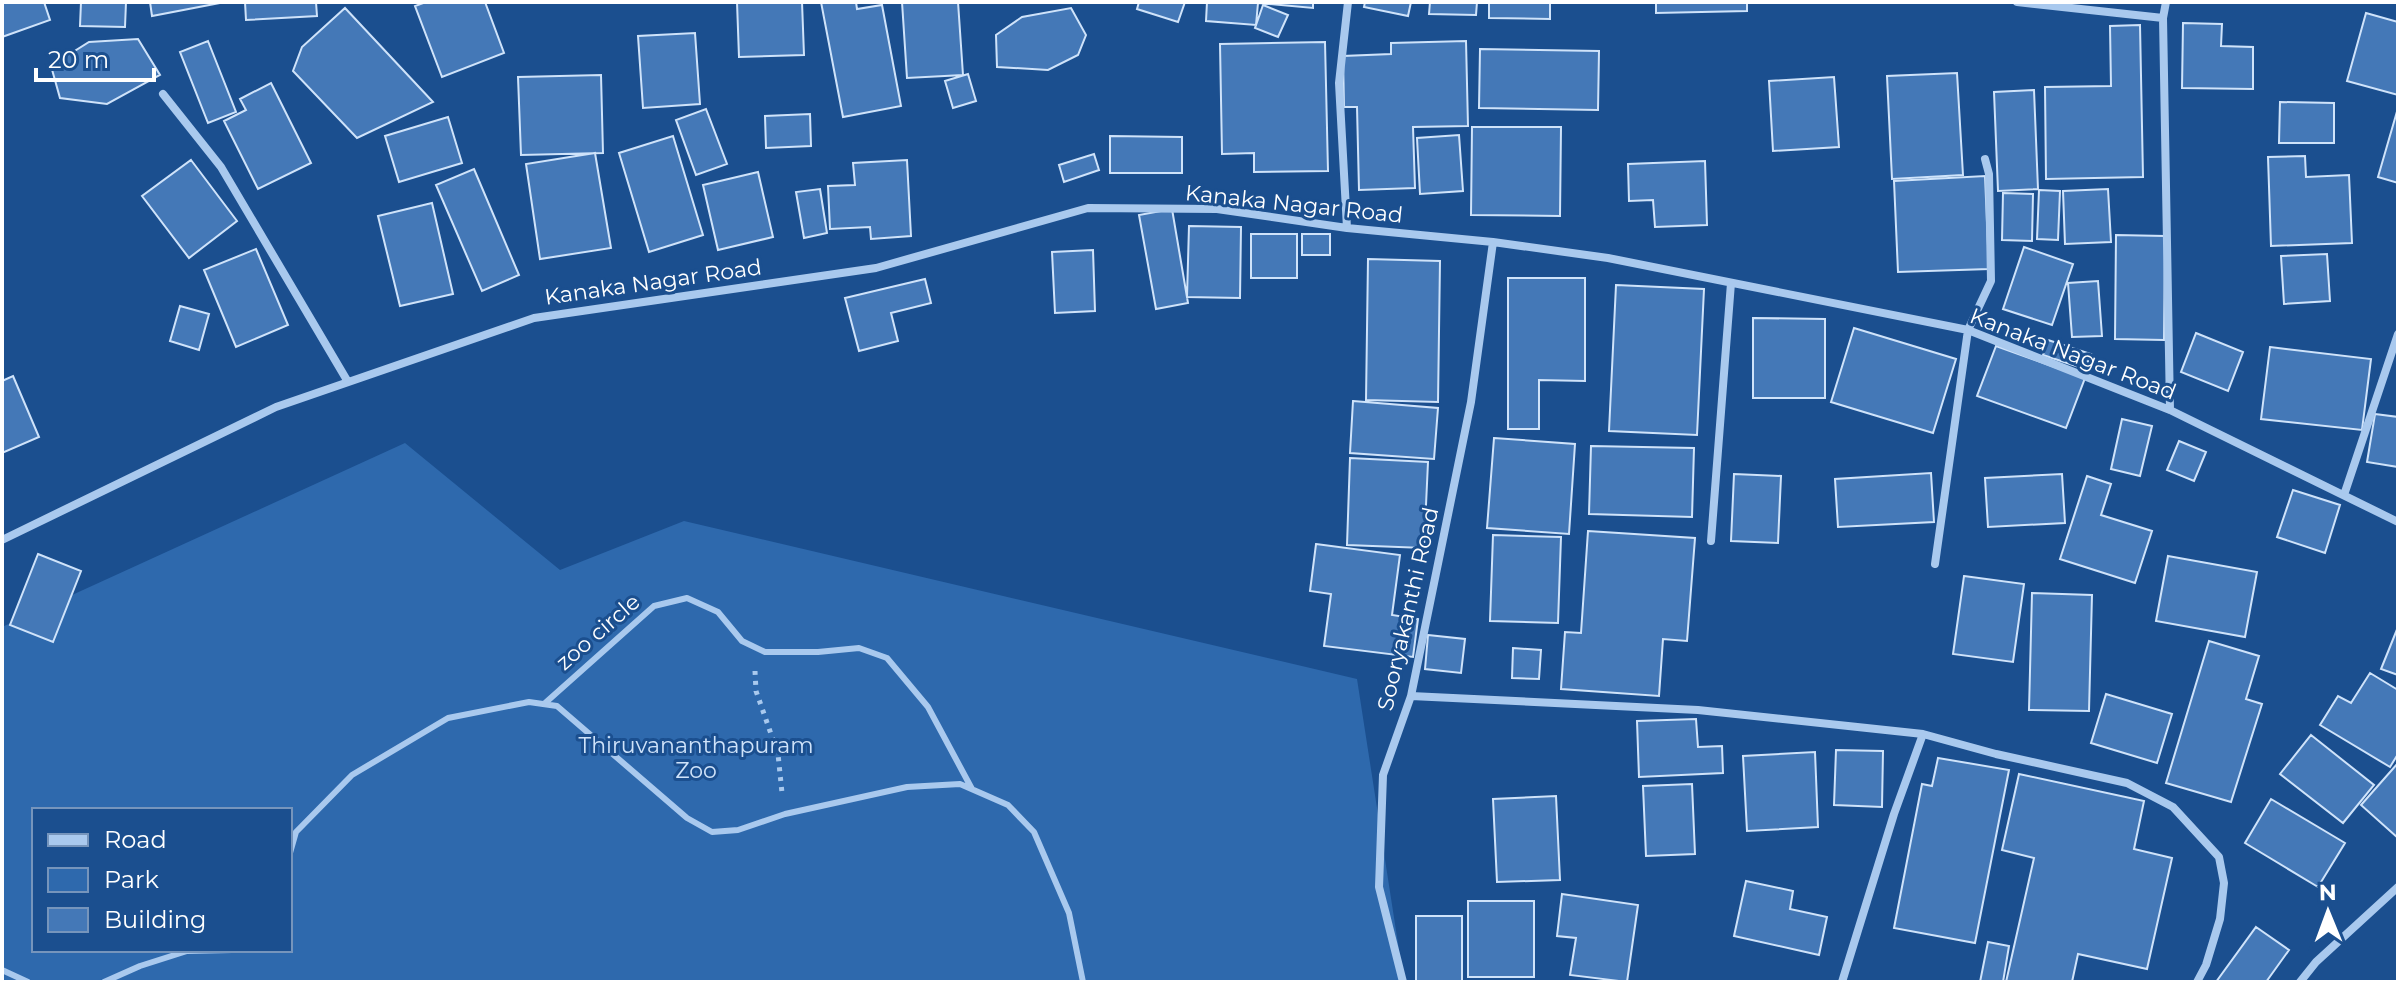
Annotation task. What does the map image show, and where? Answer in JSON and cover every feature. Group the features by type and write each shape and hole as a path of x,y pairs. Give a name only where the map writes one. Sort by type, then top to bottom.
{"street":[{"path":"1347,228 1339,83 1348,2"},
{"path":"2017,2 2163,18"},
{"path":"2166,2 2163,18 2170,410"},
{"path":"163,94 221,167 348,382"},
{"path":"1935,564 1968,330 1991,281 1989,174 1985,159"},
{"name":"Kanaka Nagar Road","path":"2,540 276,407 534,318 876,268 1088,208 1217,209 1347,228 1493,242 1608,258 1968,330 2170,410 2398,522"},
{"name":"Sooryakanthi Road","path":"1403,982 1379,887 1383,775 1411,696 1471,402 1493,242"},
{"path":"1711,541 1731,283"},
{"path":"2344,495 2398,334"},
{"path":"1411,696 1698,710 1923,734 2127,783 2173,807 2219,857 2224,883 2220,919 2206,965 2197,982"},
{"path":"1842,982 1894,814 1923,734"},
{"path":"2300,982 2316,962 2398,887"}],"lane":[{"name":"zoo circle","path":"544,704 654,606 687,598 718,612 742,641 755,647"},
{"path":"755,647 765,652 859,648 887,658 928,707 972,789"},
{"path":"292,846 296,832 352,775 448,718 529,702 544,704"},
{"name":"zoo circle","path":"544,704 557,706 687,818 712,832 738,830 785,814 907,787 960,784 1008,805 1034,832 1069,913 1083,982"},
{"path":"104,982 184,952"},
{"path":"2,970 28,982"}],"path":[{"path":"755,647 756,691 778,754 785,814"}],"green space":[{"name":"Thiruvananthapuram Zoo","path":"405,443 560,570 684,521 1357,679 1404,982 2,982 2,627"}],"building":[{"path":"2,2 44,2 50,20 2,37"},
{"path":"81,2 126,2 125,27 80,26"},
{"path":"150,2 225,2 152,16"},
{"path":"245,2 316,2 317,16 246,20"},
{"path":"426,2 485,2 504,53 442,77 415,6"},
{"path":"737,2 802,2 804,55 739,57"},
{"path":"821,2 856,2 857,9 882,5 901,106 843,117"},
{"path":"902,2 958,2 963,75 907,78"},
{"path":"1139,2 1185,2 1178,22 1137,9"},
{"path":"1207,2 1313,2 1313,8 1258,3 1256,25 1206,21"},
{"path":"1365,2 1411,2 1408,16 1364,7"},
{"path":"1430,2 1477,2 1476,15 1429,14"},
{"path":"1489,2 1550,2 1550,19 1489,18"},
{"path":"1656,2 1747,2 1747,11 1656,13"},
{"path":"1263,5 1288,15 1278,37 1255,28"},
{"path":"345,8 433,102 357,138 293,71 302,47"},
{"path":"1071,8 1086,35 1078,55 1048,70 997,67 996,35 1022,17"},
{"path":"2366,13 2398,22 2398,95 2347,81"},
{"path":"2183,23 2222,24 2221,46 2253,47 2253,89 2182,88"},
{"path":"2140,25 2143,177 2046,179 2045,87 2111,86 2110,26"},
{"path":"695,33 700,104 643,108 638,36"},
{"path":"138,39 160,75 107,104 60,98 51,66 89,42"},
{"path":"208,41 236,112 208,123 180,52"},
{"path":"1466,41 1468,126 1413,127 1415,188 1359,190 1357,107 1344,107 1343,56 1391,54 1391,43"},
{"path":"1325,42 1328,171 1254,172 1254,153 1222,154 1220,44"},
{"path":"1480,49 1599,51 1598,110 1479,108"},
{"path":"1957,73 1963,175 1892,179 1887,76"},
{"path":"968,74 976,101 953,108 945,81"},
{"path":"601,75 603,153 521,155 518,77"},
{"path":"1834,77 1839,147 1773,151 1769,81"},
{"path":"271,83 311,163 258,189 224,121 246,110 240,99"},
{"path":"2034,90 2038,189 1998,191 1994,92"},
{"path":"2280,102 2334,103 2334,143 2279,143"},
{"path":"2398,108 2398,183 2378,177"},
{"path":"706,109 727,164 696,175 676,120"},
{"path":"810,114 811,146 766,148 765,116"},
{"path":"448,117 462,163 399,182 385,136"},
{"path":"1472,127 1561,127 1560,216 1471,215"},
{"path":"1459,135 1463,191 1420,194 1417,138"},
{"path":"673,136 703,235 649,252 619,153"},
{"path":"1110,136 1182,137 1182,173 1110,173"},
{"path":"595,153 611,248 540,259 526,164"},
{"path":"1094,154 1099,170 1064,182 1059,165"},
{"path":"2305,156 2306,177 2349,175 2352,243 2271,246 2268,157"},
{"path":"191,160 237,221 189,258 142,196"},
{"path":"907,160 911,236 871,239 870,227 830,229 828,186 855,185 853,163"},
{"path":"1705,161 1707,225 1655,227 1653,200 1629,201 1628,164"},
{"path":"474,169 519,275 482,291 436,185"},
{"path":"758,172 773,237 718,250 703,185"},
{"path":"1985,176 1989,269 1898,272 1894,181"},
{"path":"820,189 827,233 804,238 796,192"},
{"path":"2108,189 2111,242 2065,244 2063,191"},
{"path":"2039,190 2060,191 2058,240 2037,239"},
{"path":"2003,193 2033,194 2032,241 2002,240"},
{"path":"432,203 453,294 400,306 378,216"},
{"path":"1172,209 1188,303 1156,309 1139,215"},
{"path":"1189,226 1241,227 1240,298 1187,297"},
{"path":"1251,234 1297,234 1297,278 1251,278"},
{"path":"1302,234 1330,234 1330,255 1302,255"},
{"path":"2116,235 2165,236 2164,340 2115,339"},
{"path":"2024,247 2073,264 2052,325 2003,309"},
{"path":"256,249 288,325 236,347 204,270"},
{"path":"1093,250 1095,311 1055,313 1052,252"},
{"path":"2327,254 2330,301 2284,304 2281,256"},
{"path":"1368,259 1440,261 1438,402 1366,400"},
{"path":"1508,278 1585,278 1585,381 1539,380 1539,429 1508,429"},
{"path":"925,279 931,303 891,313 898,341 859,351 845,298"},
{"path":"2098,281 2102,336 2072,337 2068,283"},
{"path":"1616,285 1704,289 1697,435 1609,431"},
{"path":"180,306 209,314 199,350 170,341"},
{"path":"1753,318 1825,319 1825,398 1753,398"},
{"path":"1854,328 1956,359 1933,433 1831,402"},
{"path":"2196,333 2243,352 2228,391 2181,372"},
{"path":"2048,340 2091,354 2085,369 2043,355"},
{"path":"1996,346 2085,378 2066,428 1977,396"},
{"path":"2270,347 2371,359 2362,430 2261,419"},
{"path":"13,376 39,437 2,453 2,381"},
{"path":"1353,401 1438,408 1434,459 1350,453"},
{"path":"2375,414 2398,417 2398,467 2367,462"},
{"path":"2122,419 2152,426 2140,476 2111,469"},
{"path":"1494,438 1575,444 1569,534 1487,528"},
{"path":"2179,441 2206,452 2194,481 2167,470"},
{"path":"1591,446 1694,448 1692,517 1589,514"},
{"path":"1350,458 1428,462 1424,548 1347,545"},
{"path":"1931,473 1934,522 1838,527 1835,479"},
{"path":"1734,474 1781,476 1778,543 1731,541"},
{"path":"2062,474 2065,523 1988,527 1985,478"},
{"path":"2087,476 2111,484 2101,515 2152,531 2135,583 2060,559"},
{"path":"2293,490 2340,505 2325,553 2277,537"},
{"path":"1588,531 1695,538 1687,641 1663,639 1659,696 1561,689 1565,632 1581,633"},
{"path":"1493,535 1561,537 1558,623 1490,621"},
{"path":"1316,544 1400,555 1392,615 1418,619 1413,657 1324,646 1331,594 1310,591"},
{"path":"38,554 81,571 53,642 10,625"},
{"path":"2168,556 2257,572 2245,637 2156,621"},
{"path":"1964,576 2024,584 2013,662 1953,654"},
{"path":"2032,593 2092,595 2089,711 2029,710"},
{"path":"2398,627 2398,675 2381,669"},
{"path":"1428,635 1465,639 1461,673 1425,669"},
{"path":"2209,641 2259,656 2246,699 2262,704 2231,802 2166,783"},
{"path":"1513,648 1541,650 1539,679 1512,678"},
{"path":"2370,673 2398,690 2398,754 2390,767 2320,725 2338,696 2351,703"},
{"path":"2106,694 2172,714 2157,763 2091,743"},
{"path":"1696,719 1698,747 1722,746 1723,773 1639,777 1637,721"},
{"path":"2311,735 2374,785 2343,823 2280,774"},
{"path":"1836,750 1883,751 1882,807 1834,805"},
{"path":"1815,752 1818,827 1747,831 1743,756"},
{"path":"1938,758 2009,770 1975,943 1894,928 1922,784 1932,786"},
{"path":"2398,763 2398,838 2361,805"},
{"path":"2019,774 2144,801 2134,849 2172,858 2147,969 2078,954 2072,982 2006,982 2034,858 2002,850"},
{"path":"1692,784 1695,854 1646,856 1643,786"},
{"path":"1556,796 1560,880 1497,882 1493,799"},
{"path":"2271,799 2345,843 2318,887 2245,843"},
{"path":"1746,881 1793,891 1790,909 1827,917 1819,955 1734,936"},
{"path":"1562,894 1638,905 1627,982 1570,975 1576,938 1557,936"},
{"path":"1468,901 1534,901 1534,977 1468,977"},
{"path":"1416,916 1462,916 1462,981 1416,981"},
{"path":"2256,927 2289,950 2266,982 2216,982"},
{"path":"1988,942 2009,946 2003,982 1980,982"}]}
